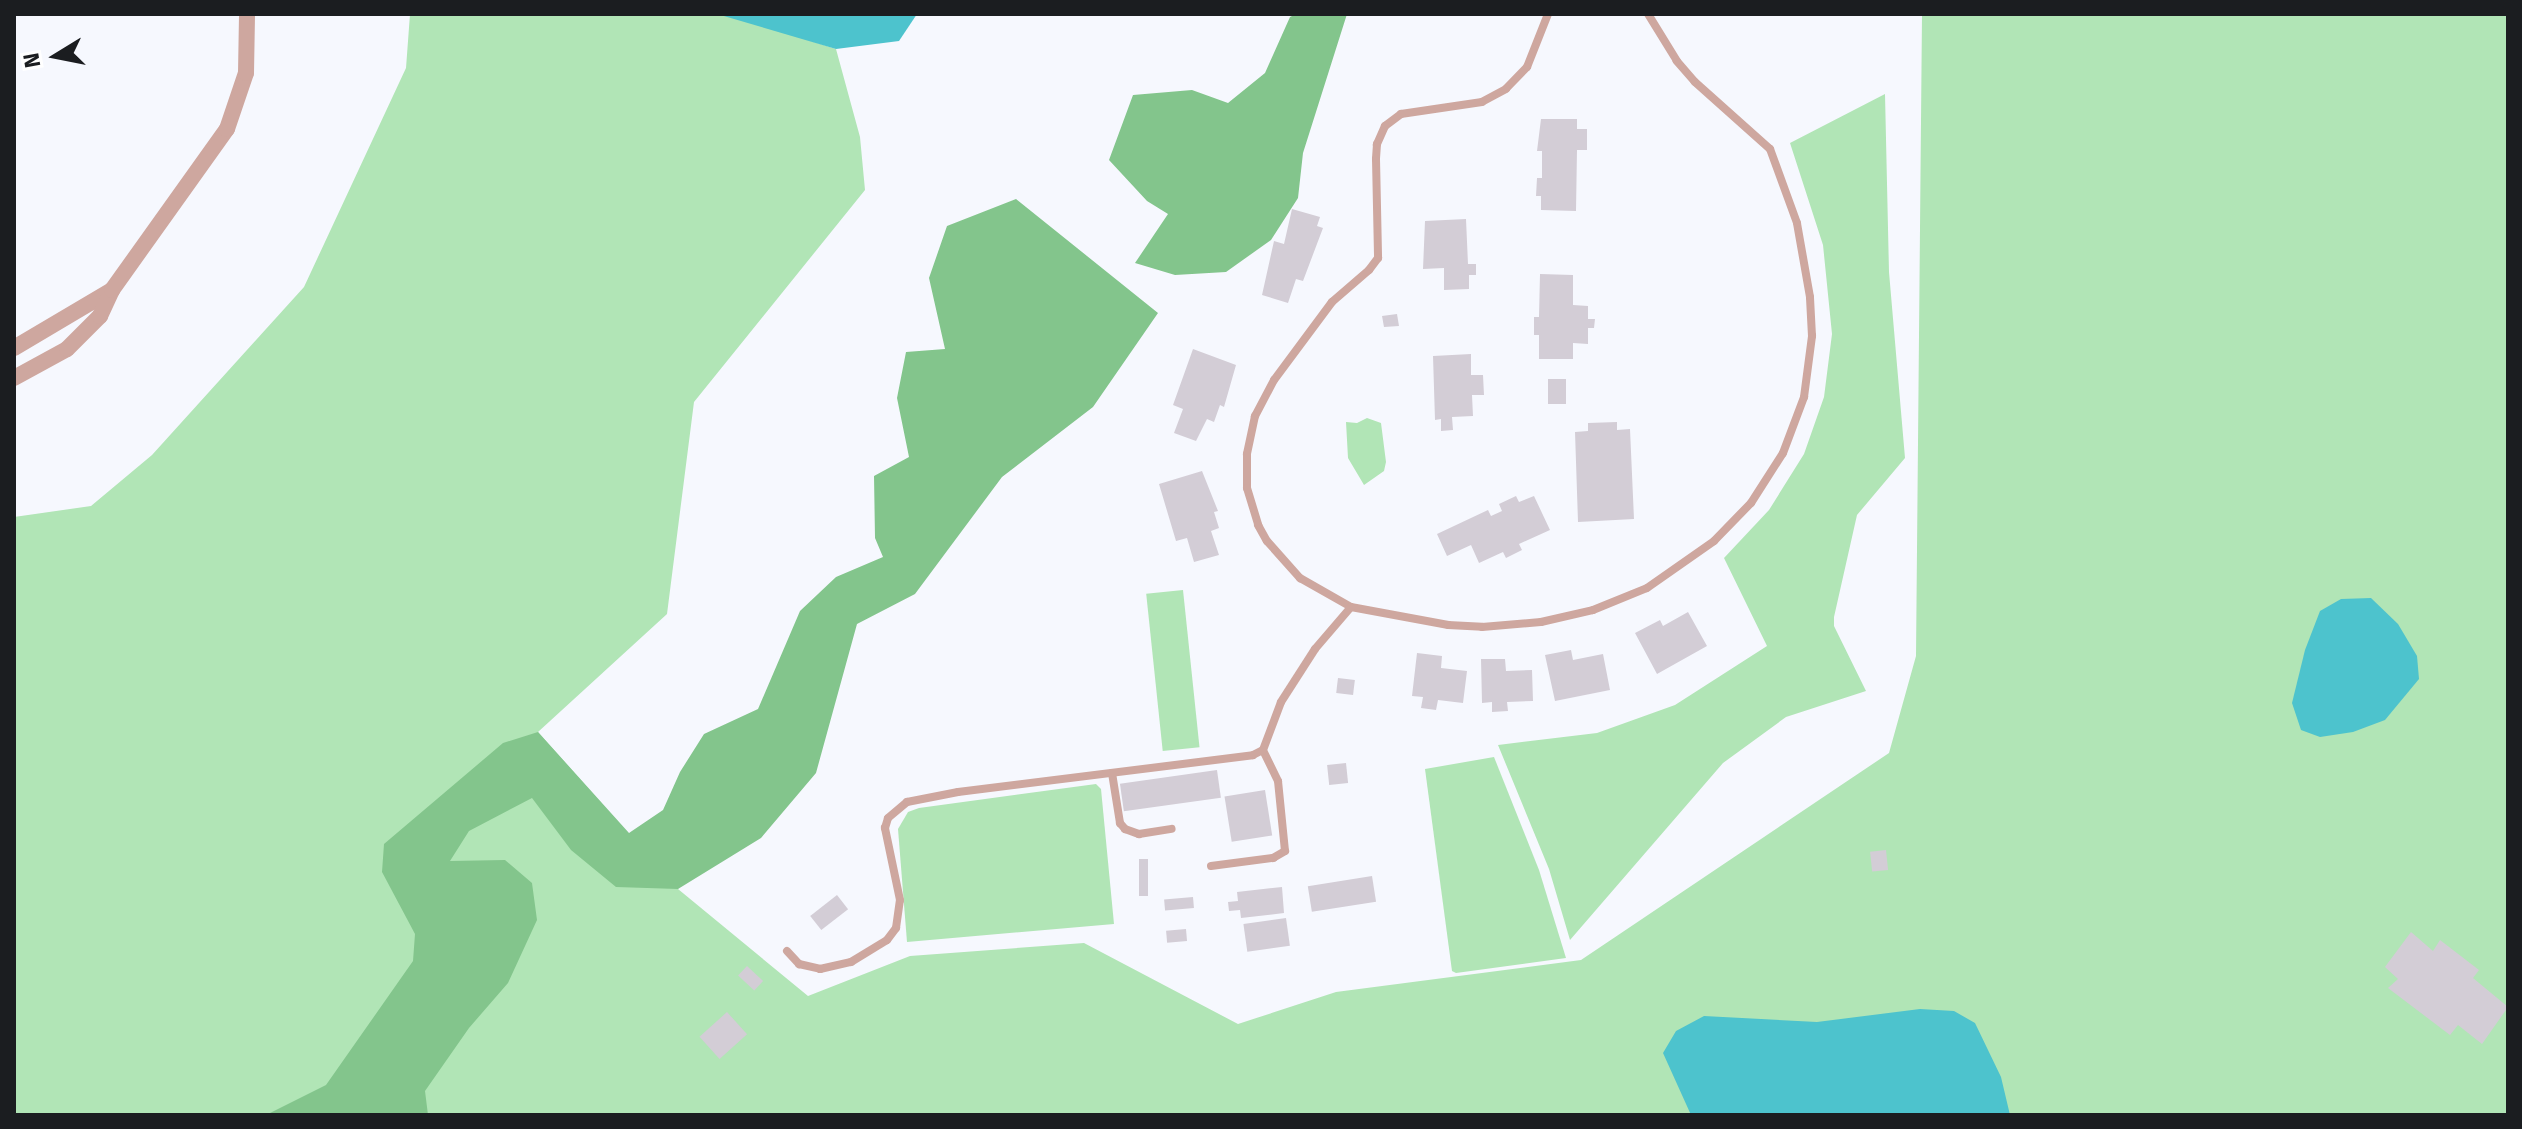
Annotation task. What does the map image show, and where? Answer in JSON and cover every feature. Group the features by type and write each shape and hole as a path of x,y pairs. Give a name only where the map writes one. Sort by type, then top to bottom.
{"street":[{"path":"14,378 67,349 100,316 112,290 227,129 246,73 247,15"},
{"path":"14,348 112,290"}],"lane":[{"path":"1548,14 1527,67 1506,89 1482,102 1401,114 1385,126 1377,144 1376,159 1378,258 1332,302 1274,380 1255,416 1248,445 1247,488 1258,525 1267,541 1300,578 1351,607 1448,625 1482,627 1541,622 1593,610 1647,588 1714,541 1751,503 1783,453 1804,397 1812,336 1810,297 1797,223 1770,149 1695,82 1677,61 1648,14"},
{"path":"787,951 799,964 820,969 851,962 887,940 899,917 896,872 885,828 896,808 958,792 1253,755 1263,750 1281,702 1315,649 1351,607"},
{"path":"1211,866 1273,858 1285,851 1278,781 1263,750"},
{"path":"1112,773 1120,823 1125,829 1139,834 1172,829"}],"green space":[{"path":"410,14 733,16 836,49 860,137 865,190 694,402 667,614 538,732 678,889 808,996 910,956 1084,943 1238,1024 1336,992 1581,960 1889,753 1916,656 1922,14 2508,14 2508,1115 14,1115 14,517 91,506 152,455 304,287 406,68"},
{"path":"1296,14 1347,14 1303,153 1298,198 1271,240 1226,272 1175,275 1135,263 1168,214 1147,201 1109,160 1133,95 1192,90 1228,103 1265,73 1290,17"},
{"path":"1885,94 1889,272 1905,458 1857,515 1834,617 1834,626 1866,691 1786,717 1723,763 1570,940 1549,869 1498,745 1597,733 1675,705 1767,646 1724,558 1769,510 1804,454 1824,397 1832,334 1823,245 1790,143"},
{"path":"1016,199 1158,313 1093,407 1002,477 915,594 857,624 816,773 761,838 678,889 616,887 571,850 532,798 469,831 450,861 505,860 532,883 537,920 508,983 469,1028 425,1091 428,1115 266,1115 326,1085 413,961 415,934 382,872 384,844 503,743 538,732 629,833 663,810 680,772 704,734 758,709 800,611 836,577 883,557 875,538 874,476 909,457 897,398 906,352 945,349 929,278 947,226"},
{"path":"1367,418 1381,423 1386,462 1384,471 1364,485 1348,458 1346,422 1357,423"},
{"path":"1183,590 1200,747 1163,751 1146,594"},
{"path":"1494,757 1539,870 1566,958 1456,973 1452,971 1425,769"},
{"path":"1096,784 1101,789 1114,924 907,942 898,829 908,812"}],"water":[{"path":"717,14 917,14 899,41 836,49"},
{"path":"2371,598 2398,624 2417,656 2419,679 2385,720 2353,732 2320,737 2301,730 2292,703 2305,650 2320,611 2341,599"},
{"path":"1920,1009 1954,1011 1975,1023 2001,1077 2010,1115 1691,1115 1663,1053 1676,1031 1704,1016 1817,1022"}],"building":[{"path":"1541,119 1577,119 1577,129 1587,129 1587,150 1577,150 1576,211 1541,210 1541,196 1536,196 1537,178 1542,178 1542,151 1537,151"},
{"path":"1292,209 1320,217 1317,226 1323,228 1303,281 1296,279 1288,303 1262,295 1274,241 1284,244"},
{"path":"1466,219 1468,264 1476,264 1476,275 1469,275 1469,289 1444,290 1444,268 1423,269 1425,221"},
{"path":"1540,274 1573,275 1573,305 1588,306 1588,319 1595,319 1594,328 1588,328 1588,344 1573,343 1573,359 1539,359 1539,335 1534,335 1534,317 1539,317"},
{"path":"1397,314 1399,326 1384,327 1382,316"},
{"path":"1193,349 1236,365 1224,407 1220,405 1214,422 1207,419 1196,441 1174,433 1183,409 1173,405"},
{"path":"1471,354 1471,375 1483,375 1484,395 1472,395 1473,416 1452,417 1453,430 1441,431 1441,419 1435,420 1433,356"},
{"path":"1548,379 1566,379 1566,404 1548,404"},
{"path":"1617,422 1617,430 1630,429 1634,519 1578,522 1575,432 1588,431 1588,423"},
{"path":"1202,471 1218,511 1214,512 1219,528 1211,531 1219,555 1194,562 1187,538 1176,541 1159,484"},
{"path":"1516,496 1519,502 1534,496 1550,530 1519,544 1522,550 1506,558 1503,552 1479,563 1471,545 1447,556 1437,534 1488,510 1491,516 1502,511 1499,504"},
{"path":"1688,612 1707,646 1657,674 1635,633 1660,620 1663,626"},
{"path":"1571,650 1573,660 1603,654 1610,690 1555,701 1545,655"},
{"path":"1417,653 1442,656 1441,668 1467,671 1463,703 1438,700 1436,710 1421,708 1423,697 1412,696"},
{"path":"1481,659 1505,659 1506,671 1532,670 1533,701 1507,702 1508,711 1492,712 1492,702 1482,703"},
{"path":"1338,678 1355,680 1353,695 1336,693"},
{"path":"1346,763 1348,783 1329,785 1327,765"},
{"path":"1217,770 1221,798 1124,811 1120,784"},
{"path":"1265,790 1272,835 1232,842 1225,796"},
{"path":"1886,850 1888,870 1872,872 1870,852"},
{"path":"1139,859 1148,859 1148,896 1139,896"},
{"path":"1372,876 1376,902 1312,912 1308,886"},
{"path":"1282,887 1284,913 1241,918 1240,910 1229,911 1228,902 1238,901 1237,892"},
{"path":"837,895 848,909 821,930 810,916"},
{"path":"1193,897 1194,908 1165,910 1164,900"},
{"path":"1286,918 1290,946 1247,952 1243,924"},
{"path":"1186,929 1187,941 1167,943 1166,931"},
{"path":"2411,932 2433,951 2440,940 2479,970 2473,978 2508,1007 2482,1044 2458,1025 2450,1035 2388,988 2398,979 2385,967"},
{"path":"747,966 763,981 754,991 738,976"},
{"path":"727,1012 747,1034 720,1059 700,1037"}]}
